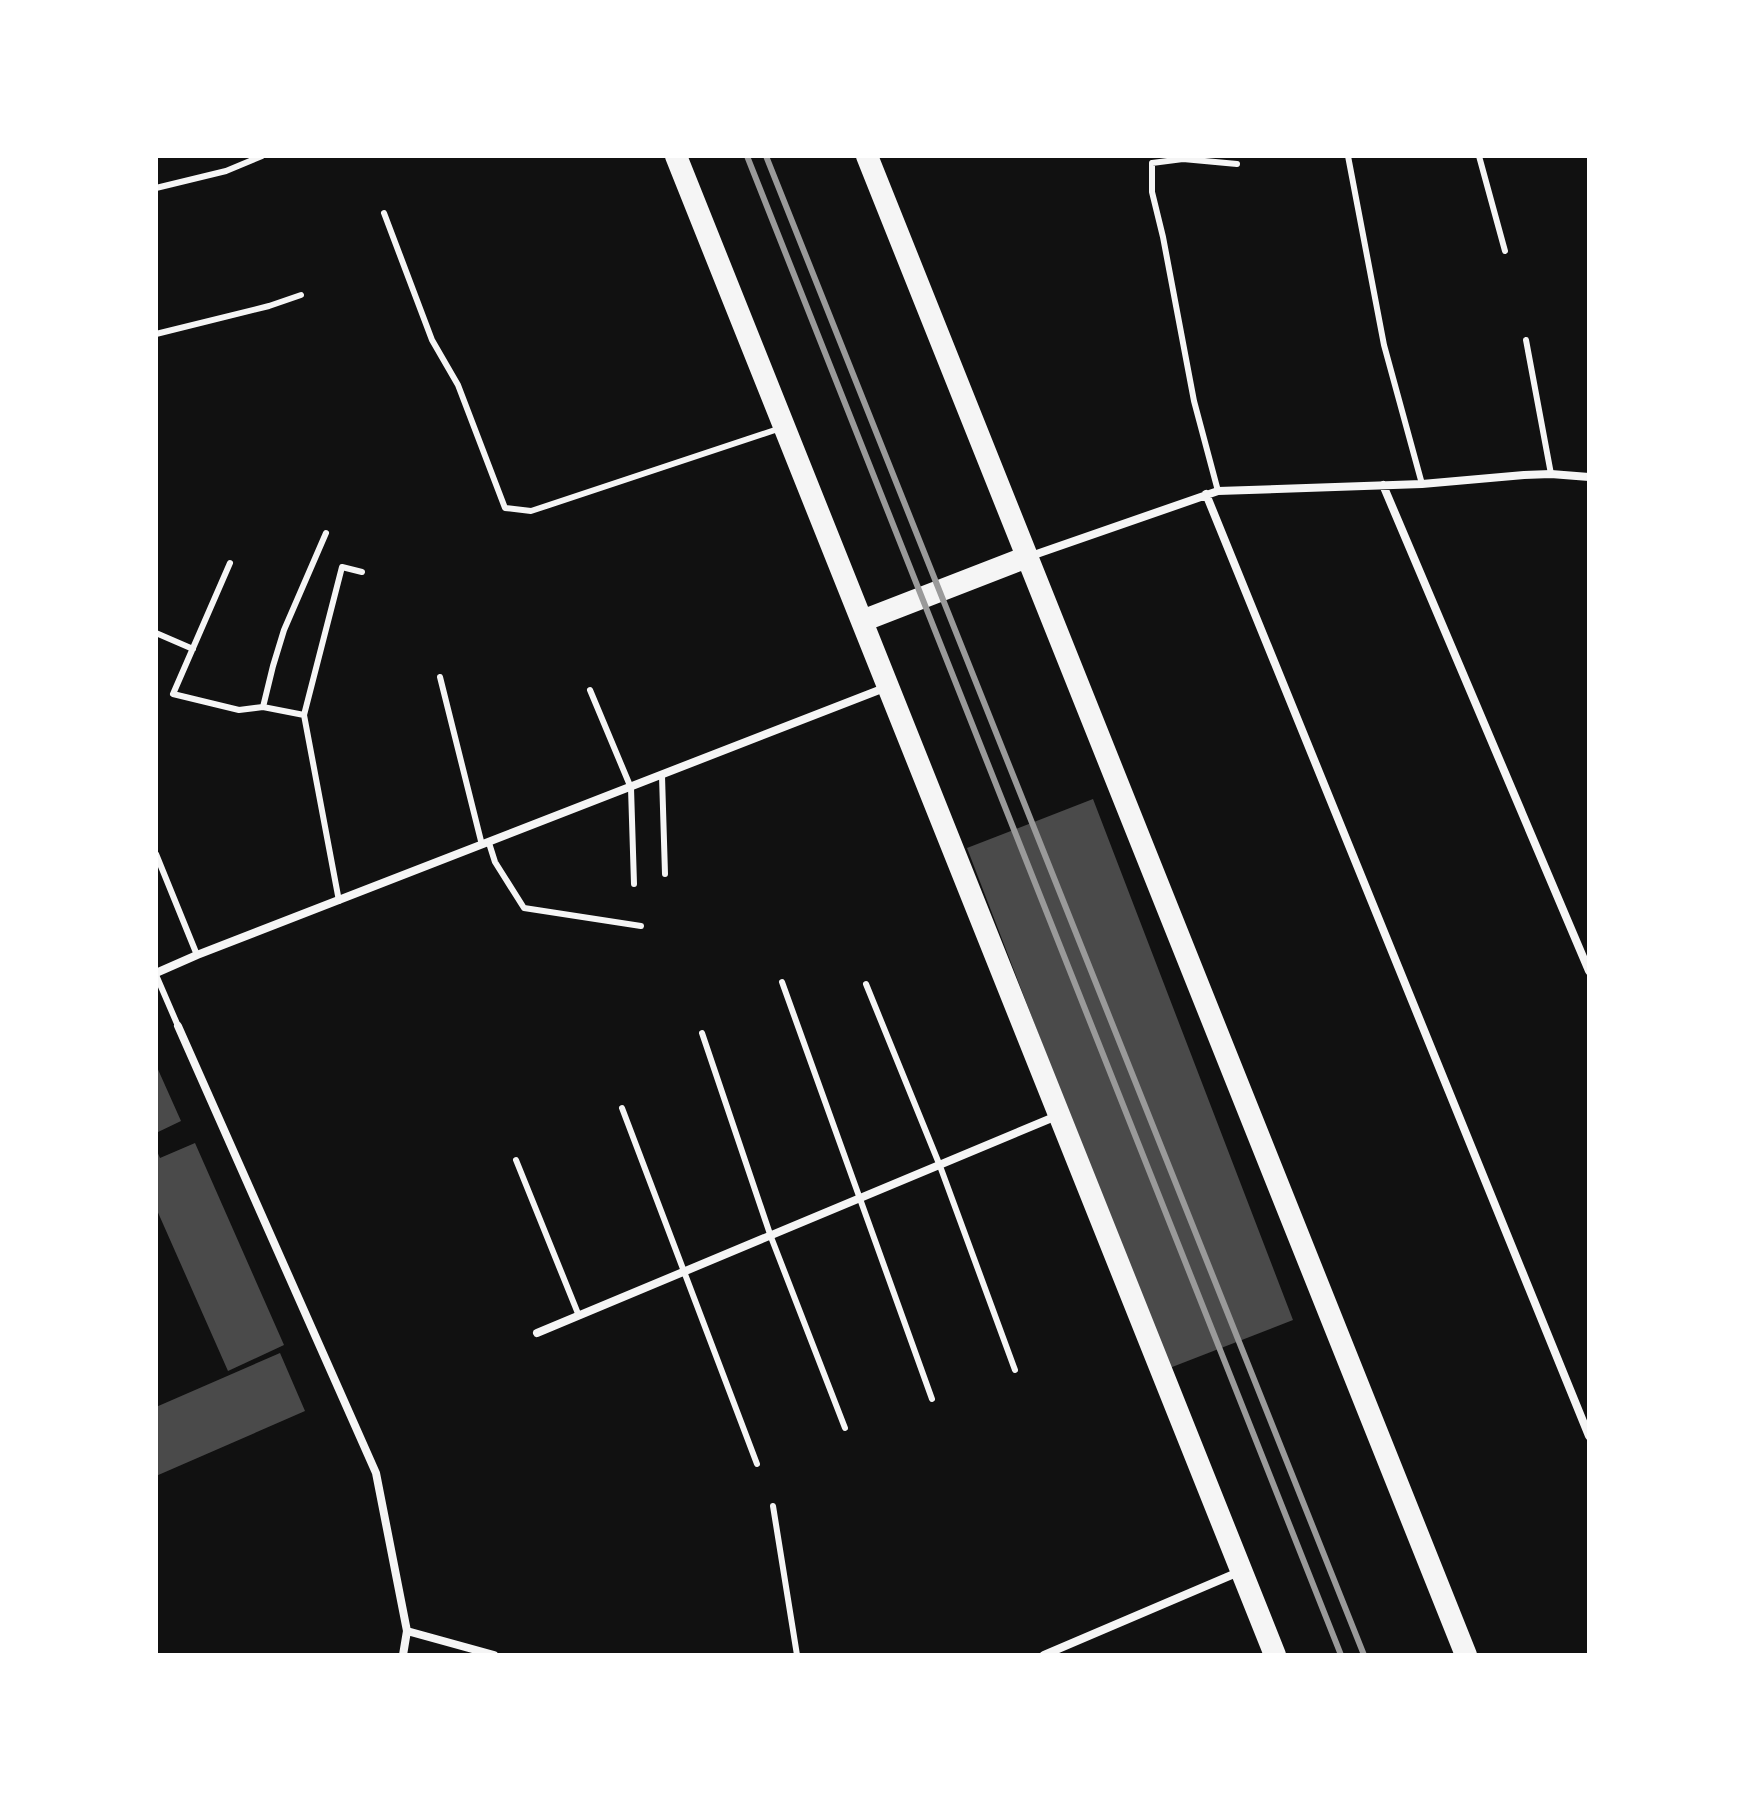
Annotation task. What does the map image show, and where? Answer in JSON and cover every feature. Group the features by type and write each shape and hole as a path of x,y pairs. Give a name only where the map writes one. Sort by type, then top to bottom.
{"highway":[{"path":"676,156 1275,1655"},
{"path":"867,156 1466,1655"},
{"path":"862,621 1027,557"}],"street":[{"path":"1027,557 1218,491 1422,484 1551,474 1589,477"},
{"path":"1383,485 1589,971"},
{"path":"1206,494 1589,1436"},
{"path":"156,974 197,955 888,687"},
{"path":"178,1026 376,1473 407,1631 403,1655"},
{"path":"537,1333 1060,1115"},
{"path":"1044,1655 1241,1571"},
{"path":"407,1631 494,1655"}],"lane":[{"path":"156,188 226,171 262,156"},
{"path":"1348,156 1384,345 1422,484"},
{"path":"1479,156 1505,251"},
{"path":"1218,491 1194,401 1152,192 1152,163 1183,159 1237,164"},
{"path":"384,213 432,340 458,385 505,508 531,511 784,427"},
{"path":"156,334 301,295"},
{"path":"1526,340 1551,474"},
{"path":"263,707 284,630 326,533"},
{"path":"230,563 173,694 239,710 263,707 304,715"},
{"path":"339,901 304,715 342,567 362,572"},
{"path":"156,633 193,649"},
{"path":"440,677 486,844 524,908 641,926"},
{"path":"590,690 631,788 634,884"},
{"path":"662,776 665,874"},
{"path":"156,854 197,955"},
{"path":"156,974 178,1026"},
{"path":"782,982 932,1399"},
{"path":"866,984 940,1166 1015,1370"},
{"path":"702,1033 771,1237 845,1428"},
{"path":"622,1108 757,1464"},
{"path":"516,1160 579,1316"},
{"path":"773,1506 797,1655"}],"building":[{"path":"1093,799 1293,1320 1167,1369 967,848"},
{"path":"156,1065 181,1121 156,1133"},
{"path":"195,1143 284,1345 228,1371 156,1208 156,1149 160,1158"},
{"path":"280,1353 305,1411 156,1476 156,1407"}],"railway":[{"path":"747,156 1341,1655"},
{"path":"766,156 1364,1655"}]}
